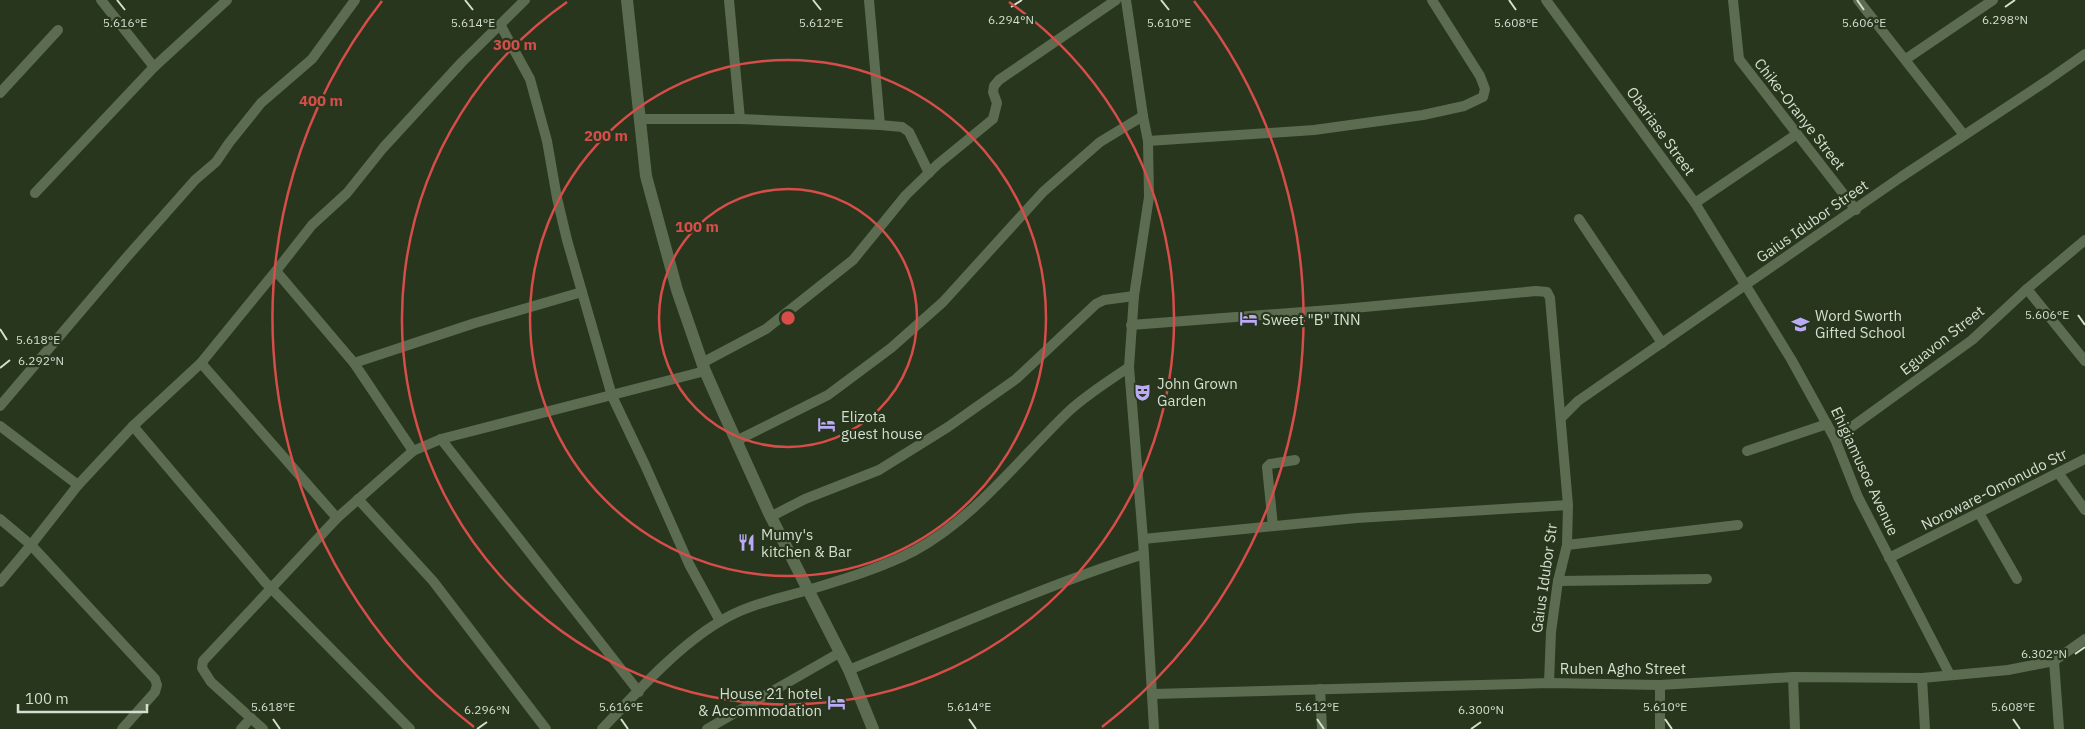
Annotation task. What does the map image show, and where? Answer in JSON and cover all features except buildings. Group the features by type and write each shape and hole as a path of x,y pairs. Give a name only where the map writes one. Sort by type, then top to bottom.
{"street":[{"path":"101,0 154,66"},
{"path":"35,194 154,66 228,0"},
{"path":"0,406 195,180 216,162 229,143 262,104 312,59 355,0"},
{"path":"0,582 31,546 78,485 133,426 201,363 312,225 347,193 384,148 462,62 501,26 525,0"},
{"path":"628,0 646,176 676,290 704,367 770,517 849,670 873,729"},
{"path":"728,0 740,120"},
{"path":"869,0 880,125"},
{"path":"263,729 211,682 202,668 203,661 338,518 413,451 441,438 612,396 704,367 766,328 854,260 906,195 993,118 996,110 994,86 1000,80 1116,0"},
{"path":"1126,0 1148,141 1149,197 1134,296 1129,367 1144,539 1154,729"},
{"path":"1148,141 1314,130 1423,115 1464,106 1483,97 1485,89 1482,83 1432,0"},
{"name":"Obariase Street","path":"1546,0 1695,203 1744,286"},
{"name":"Chike-Oranye Street","path":"1733,0 1739,59 1856,210"},
{"path":"1858,0 1964,135"},
{"path":"1906,59 1993,0"},
{"path":"501,26 530,79 547,141 567,240 612,396 645,464 689,564 720,621"},
{"path":"0,94 58,30"},
{"name":"Gaius Idubor Street","path":"1561,418 1578,401 2085,54"},
{"path":"736,441 828,395 891,348 943,302 1043,192 1100,142 1143,116"},
{"path":"639,120 740,120 880,125 902,128 908,132 930,172"},
{"path":"1695,203 1798,134"},
{"path":"1579,219 1662,343"},
{"name":"Eguavon Street","path":"1835,439 1972,340 2026,289 2085,240"},
{"path":"276,271 354,363 413,451"},
{"name":"Ehigiamusoe Avenue","path":"1744,286 1791,359 1835,439 1858,497 1950,675"},
{"path":"2026,289 2085,361"},
{"name":"Gaius Idubor Str","path":"1131,325 1343,309 1542,290 1547,292 1550,298 1568,505 1567,545 1558,581 1551,632 1549,683"},
{"path":"354,363 475,323 582,292"},
{"path":"770,517 805,499 879,470 948,427 1016,379 1096,304 1104,300 1134,296"},
{"path":"201,363 338,518"},
{"path":"602,729 693,640 720,621 769,600 808,590 914,550 940,534 1007,477 1069,411 1129,367"},
{"path":"1747,451 1827,424"},
{"path":"0,426 78,485"},
{"path":"133,426 271,588 410,729"},
{"path":"441,438 639,692"},
{"name":"Noroware-Omonudo Str","path":"1889,558 2085,459"},
{"path":"1273,526 1267,467 1270,464 1295,460"},
{"path":"2058,474 2085,510"},
{"path":"358,499 433,580 546,729"},
{"path":"1144,539 1357,518 1568,505"},
{"path":"1979,513 2017,579"},
{"path":"0,519 31,546 155,679 157,685 155,692 122,729"},
{"path":"1567,545 1738,525"},
{"path":"849,670 1110,565 1144,554"},
{"path":"1558,581 1707,579"},
{"name":"Ruben Agho Street","path":"1153,694 1549,683 1660,684 1793,677 1922,678 2008,670 2054,661 2085,639"},
{"path":"706,729 839,653"},
{"path":"2054,661 2059,729"},
{"path":"1793,677 1795,729"},
{"path":"1922,678 1925,729"},
{"path":"1660,684 1660,729"},
{"path":"1320,689 1322,729"},
{"path":"241,729 251,718"}],"place":[{"name":"Sweet \"B\" INN","path":"1248,319"},
{"name":"Word Sworth Gifted School","path":"1801,324"},
{"name":"John Grown Garden","path":"1143,392"},
{"name":"Elizota guest house","path":"827,425"},
{"name":"Mumy's kitchen & Bar","path":"747,543"},
{"name":"House 21 hotel & Accommodation","path":"836,702"}]}
